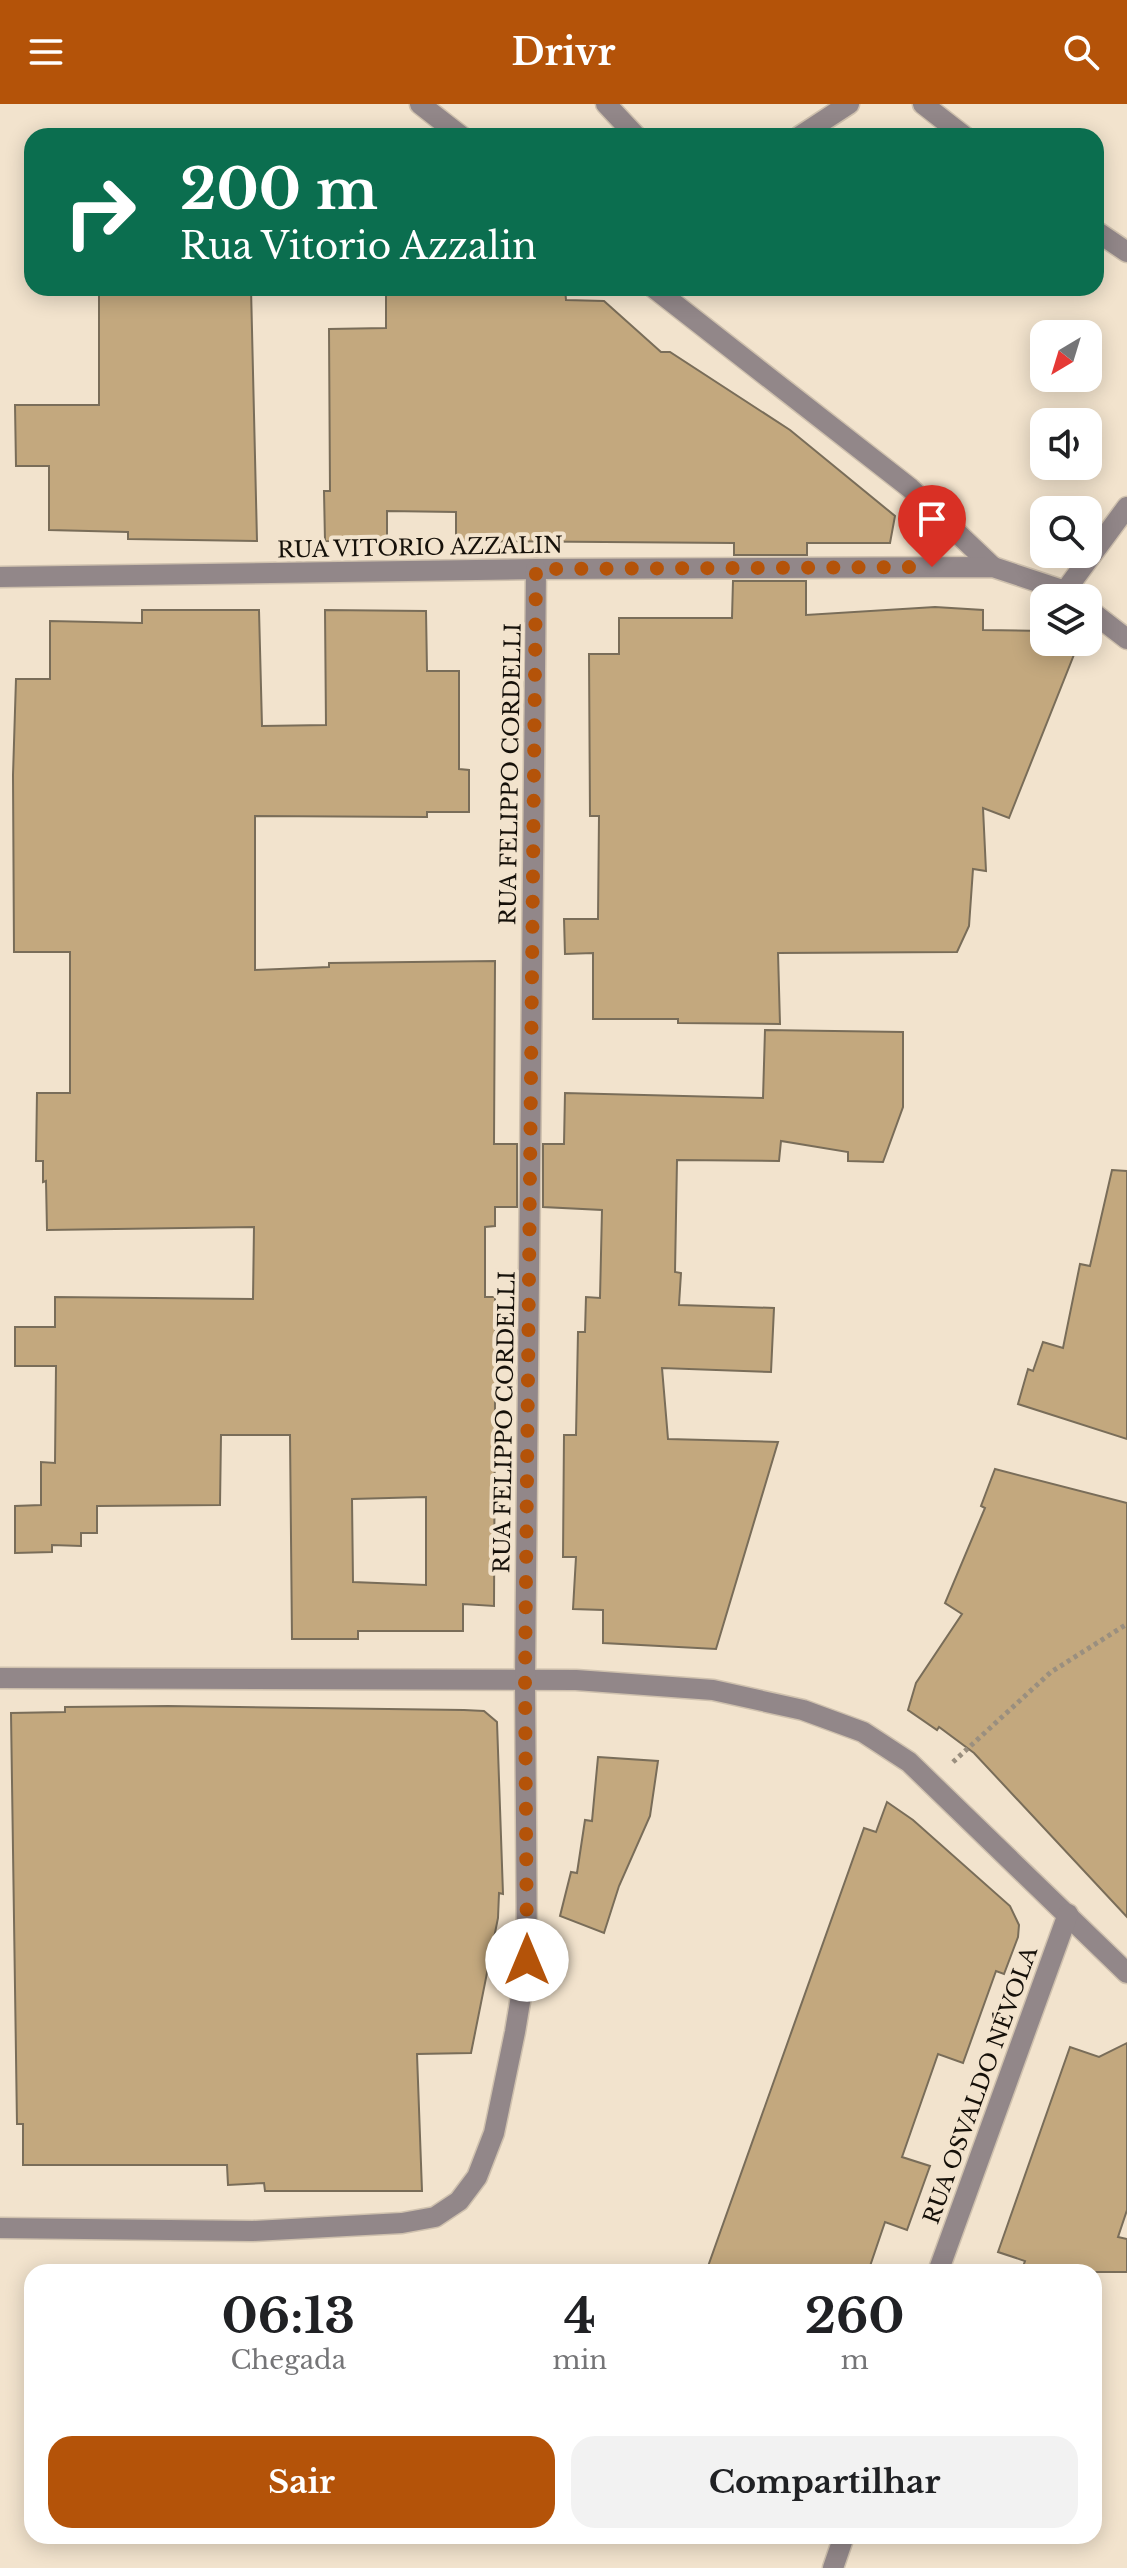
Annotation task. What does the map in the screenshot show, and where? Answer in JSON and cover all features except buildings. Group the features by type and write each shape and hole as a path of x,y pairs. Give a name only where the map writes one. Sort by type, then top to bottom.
{"street":[{"path":"420,104 451,128"},
{"path":"606,104 628,128"},
{"path":"812,128 849,104"},
{"path":"923,104 954,128"},
{"path":"1104,236 1127,252"},
{"path":"664,296 910,488 993,567"},
{"path":"1077,584 1127,507"},
{"name":"RUA VITORIO AZZALIN","path":"0,577 536,569 993,567 1040,584"},
{"name":"RUA FELIPPO CORDELLI","path":"0,2228 253,2231 402,2223 435,2217 459,2201 477,2177 494,2133 527,1960 525,1680 536,569"},
{"path":"1102,620 1127,639"},
{"path":"0,1678 576,1680 713,1690 803,1710 863,1732 909,1762 1127,1973"},
{"name":"RUA OSVALDO NÉVOLA","path":"941,2264 1068,1914"},
{"path":"833,2568 841,2544"}],"path":[{"path":"931,1782 1051,1672 1127,1624"}],"route":[{"path":"527,1960 525,1680 536,569 932,567"}]}
